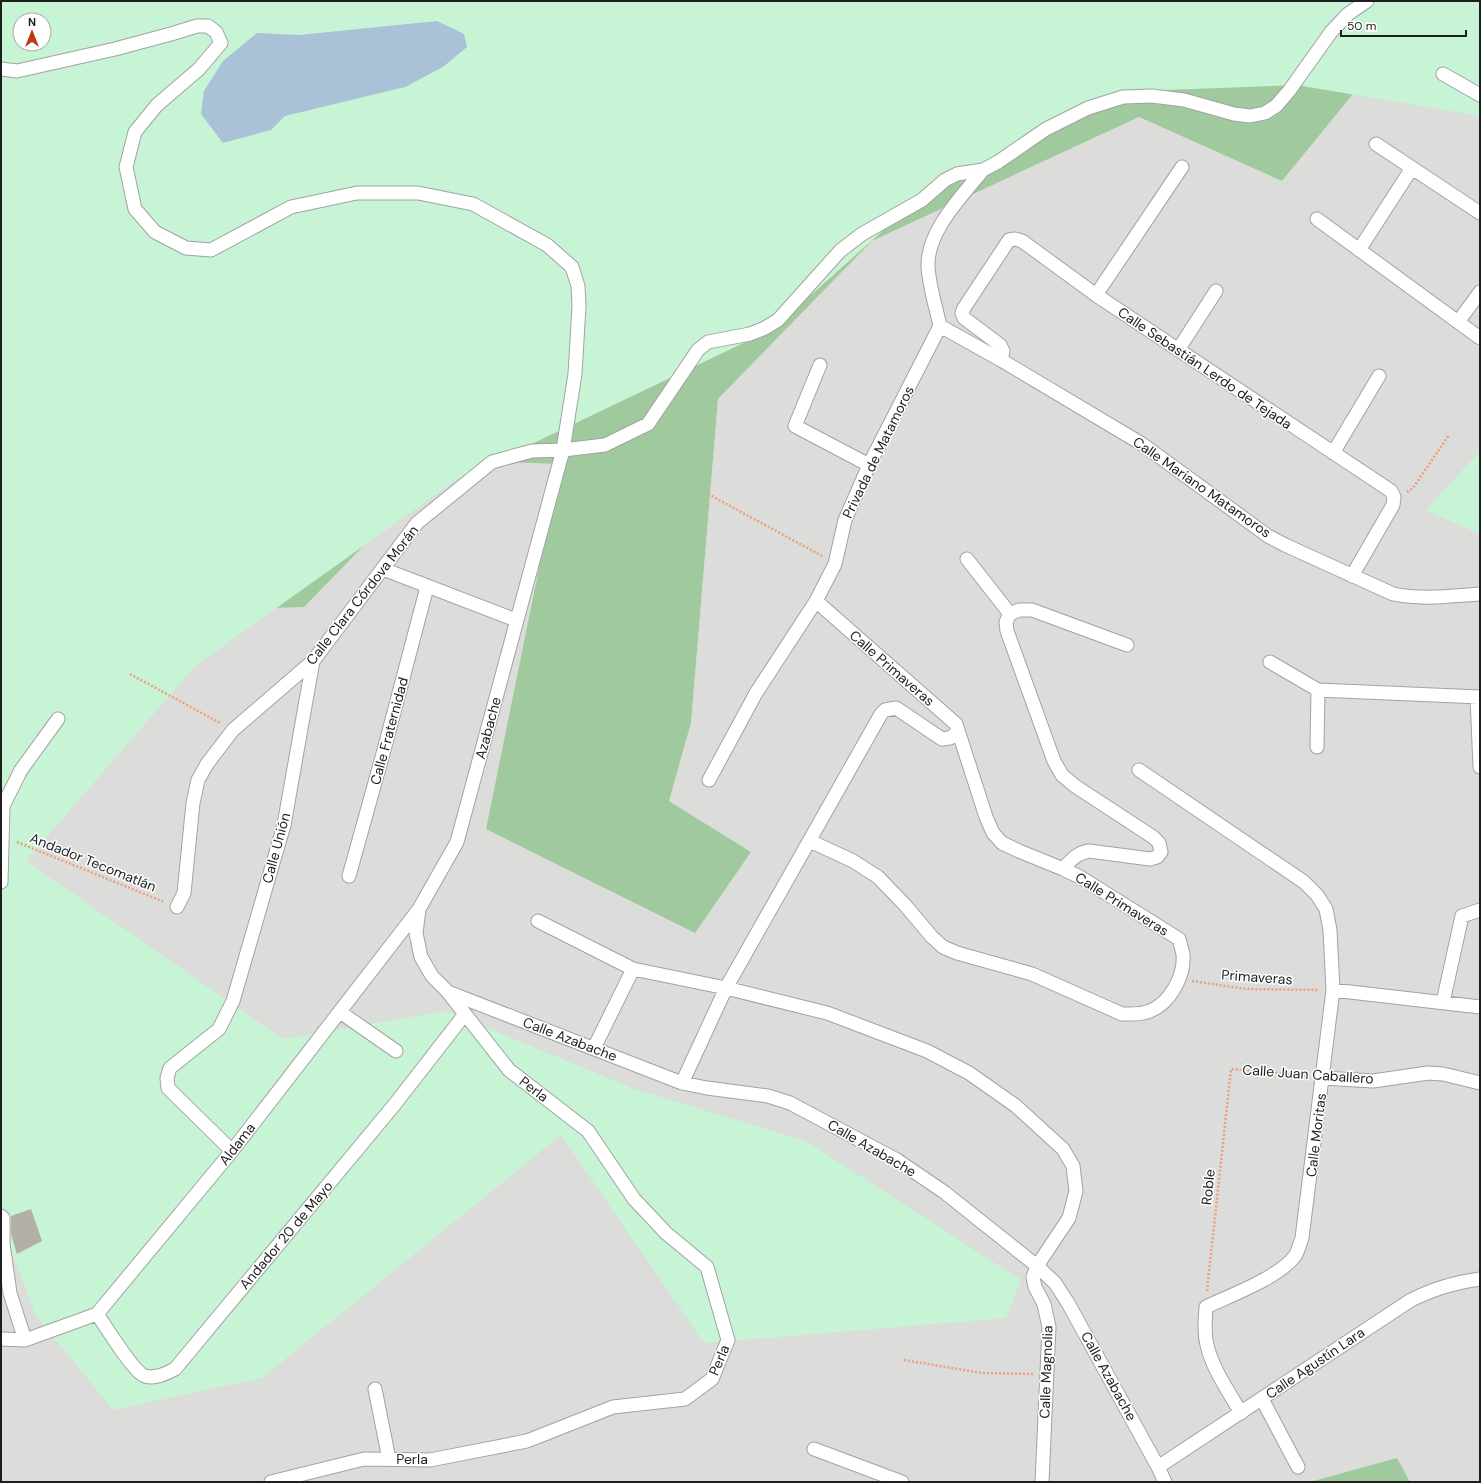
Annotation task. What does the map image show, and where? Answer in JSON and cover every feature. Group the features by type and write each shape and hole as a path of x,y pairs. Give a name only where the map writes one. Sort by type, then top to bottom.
{"street":[{"path":"563,450 605,445 648,424 698,350 708,342 750,334 765,328 778,320 840,251 862,234 922,200 945,180 957,174 983,170 998,162 1046,129 1088,108 1123,97 1152,96 1184,100 1234,114 1250,116 1265,113 1276,106 1289,91 1331,32 1348,14 1367,1"},
{"name":"Azabache","path":"1,69 17,71 115,49 197,26 208,26 216,32 222,43 200,69 157,105 135,132 126,167 134,209 155,232 186,248 211,250 291,207 357,193 418,193 473,204 547,245 572,267 578,286 579,306 575,374 563,450 457,842 419,909 416,933 421,957 432,976 447,991"},
{"path":"1443,74 1480,95"},
{"path":"1376,144 1480,213"},
{"path":"1096,296 1182,167"},
{"path":"1359,250 1412,168"},
{"path":"940,326 930,284 928,266 931,247 938,230 954,206 983,170"},
{"path":"1317,220 1480,338"},
{"name":"Calle Sebastián Lerdo de Tejada","path":"1001,360 1003,351 1000,345 964,318 962,313 1009,240 1015,239 1022,241 1096,296 1391,491 1394,498"},
{"path":"1178,350 1216,291"},
{"path":"1458,322 1480,292"},
{"name":"Calle Mariano Matamoros","path":"940,326 1001,360 1142,444 1268,536 1285,545 1393,594 1408,597 1480,594"},
{"name":"Privada de Matamoros","path":"709,780 756,693 816,601 836,564 845,520 869,465 940,326"},
{"path":"820,365 795,426 869,465"},
{"path":"1333,453 1379,376"},
{"name":"Calle Clara Córdova Morán","path":"177,907 184,893 198,780 207,764 233,730 313,661 417,523 492,462 532,451 563,450"},
{"path":"1352,576 1393,506 1394,498"},
{"path":"967,559 1010,614"},
{"path":"383,569 516,620"},
{"name":"Calle Fraternidad","path":"349,876 427,587"},
{"name":"Calle Primaveras","path":"810,841 853,861 878,877 905,905 932,937 943,946 957,953 1032,974 1122,1014 1136,1015 1151,1011 1169,998 1180,979 1183,956 1179,939 1080,877 1002,843 993,833 986,818 956,724 816,601"},
{"path":"1063,869 1074,856 1089,851 1150,859 1157,857 1161,852 1159,843 1153,836 1075,786 1062,775 1054,761 1006,632 1006,622 1010,614 1019,610 1032,610 1127,645"},
{"name":"Calle Unión","path":"232,1151 168,1088 167,1078 170,1068 219,1029 233,1002 284,825 313,661"},
{"path":"1270,662 1318,690 1478,697 1480,767"},
{"path":"1317,747 1318,690"},
{"path":"682,1083 726,988 881,714 885,710 896,708 942,739 950,738 958,732"},
{"path":"1,882 1,836 3,806 21,770 58,718"},
{"name":"Calle Moritas","path":"1139,770 1304,882 1317,895 1326,909 1330,930 1333,990 1302,1238 1295,1255 1269,1277 1206,1307"},
{"name":"Aldama","path":"97,1314 232,1151 419,909"},
{"path":"1443,1002 1462,916 1480,910"},
{"path":"538,921 633,969 726,988 827,1013 927,1051 969,1073 1016,1106 1063,1148 1073,1166 1076,1191 1069,1218 1037,1266"},
{"path":"594,1048 633,969"},
{"path":"1333,990 1480,1007"},
{"name":"Perla","path":"271,1482 364,1459 430,1460 527,1441 613,1407 685,1399 712,1379 728,1340 707,1267 666,1232 634,1199 588,1130 509,1070 447,991"},
{"name":"Calle Azabache","path":"447,991 682,1083 707,1088 768,1096 790,1103 897,1160 944,1192 1037,1266 1055,1283 1068,1303 1165,1482"},
{"path":"340,1012 396,1051"},
{"name":"Andador 20 de Mayo","path":"97,1314 134,1368 143,1376 152,1377 162,1375 175,1369 395,1104 465,1014"},
{"name":"Calle Juan Caballero","path":"1323,1078 1374,1080 1428,1073 1443,1074 1480,1084"},
{"path":"1,1216 3,1218 3,1244 10,1293 25,1340"},
{"name":"Calle Magnolia","path":"1037,1266 1034,1277 1035,1287 1044,1304 1049,1327 1042,1482"},
{"name":"Calle Agustín Lara","path":"1158,1467 1411,1300 1433,1289 1459,1282 1480,1279"},
{"path":"1206,1307 1205,1328 1207,1345 1213,1363 1241,1413"},
{"path":"1,1339 25,1340 97,1314"},
{"path":"375,1390 389,1459"},
{"path":"1262,1399 1298,1467"},
{"path":"814,1449 902,1482"}],"path":[{"path":"1394,498 1413,488 1449,435"},
{"path":"708,494 836,564"},
{"path":"130,674 233,730"},
{"name":"Andador Tecomatlán","path":"1,836 177,907"},
{"name":"Primaveras","path":"1180,979 1246,989 1333,990"},
{"name":"Calle Juan Caballero","path":"1231,1069 1323,1078"},
{"name":"Roble","path":"1206,1307 1231,1069"},
{"path":"904,1360 982,1373 1047,1373"}],"shaded area":[{"path":"1429,1 1480,1 1480,1482 1,1482 1,856 144,611 447,460 560,464 486,829 751,852 669,801 691,723 718,399 872,241 1139,117 1282,181"}],"green space":[{"path":"1,1 1429,1 1282,181 1139,117 872,241 718,399 691,723 669,801 751,852 695,933 486,829 560,464 447,460 304,607 144,611 13,52 52,52 52,12 12,12 12,48"},
{"path":"1,1 1480,1 1480,118 1475,115 1296,85 1113,92 915,202 773,329 456,480 195,666 26,861 283,1039 446,1011 637,1090 806,1141 1021,1280 1006,1318 704,1343 561,1135 262,1378 113,1410 35,1314 1,1222"},
{"path":"1480,451 1480,534 1427,511 1427,509"},
{"path":"1397,1458 1410,1482 1310,1482"}],"water":[{"path":"437,21 464,34 467,47 443,67 405,87 285,116 271,130 223,143 201,114 204,91 223,61 257,33 299,35"}],"building":[{"path":"31,1209 42,1241 17,1254 11,1234 11,1216"}]}
